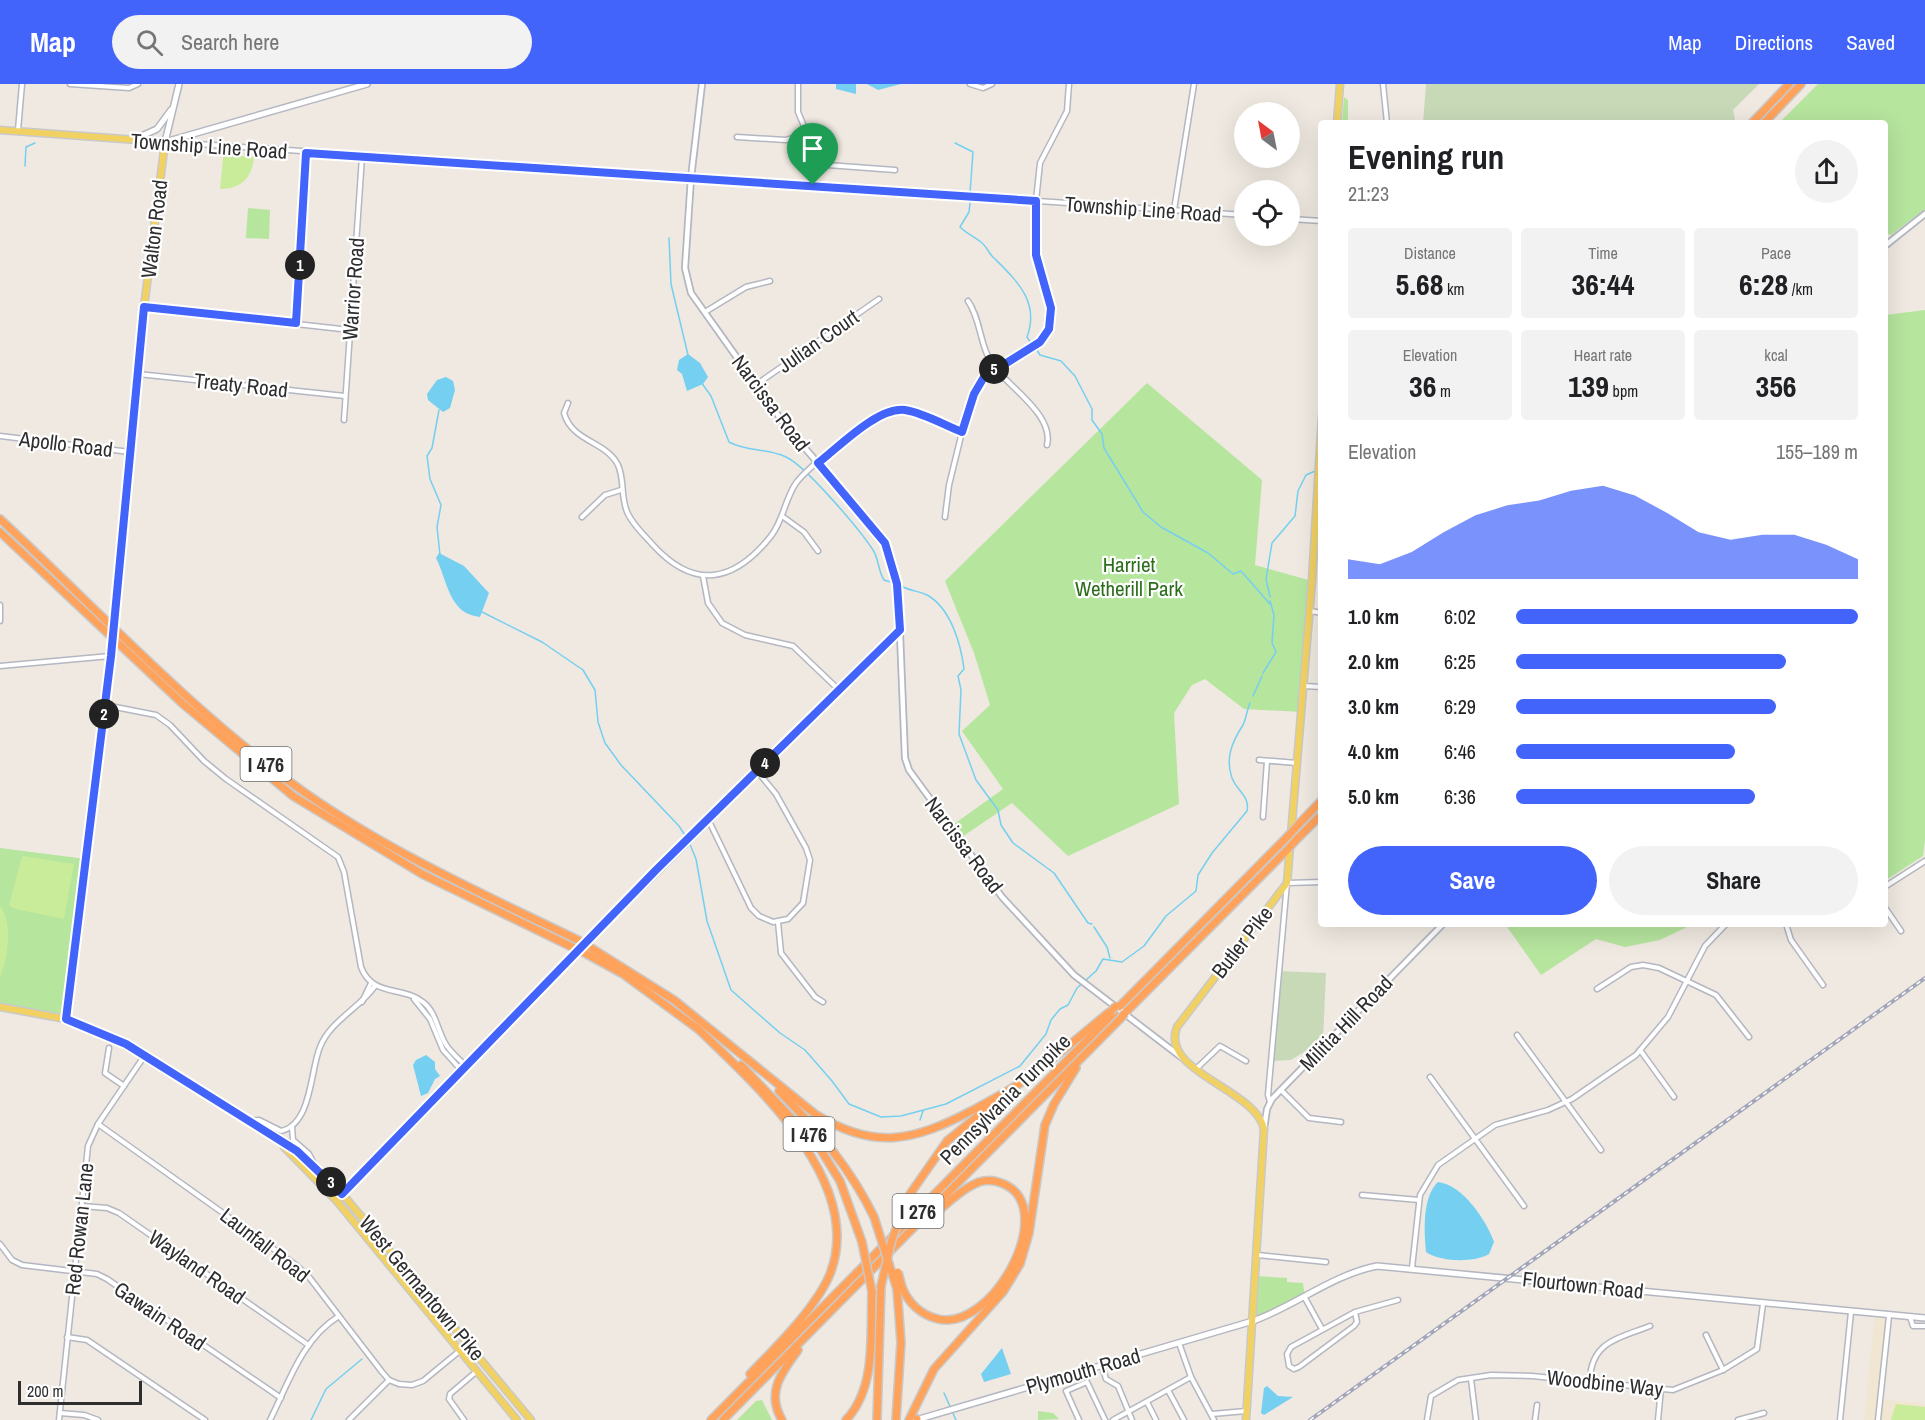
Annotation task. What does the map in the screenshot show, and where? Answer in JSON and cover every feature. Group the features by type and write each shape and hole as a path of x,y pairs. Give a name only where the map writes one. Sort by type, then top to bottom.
{"highway":[{"path":"1755,120 1789,84"},
{"path":"1767,120 1801,84"},
{"name":"I 476","path":"0,519 171,680 271,768 306,793 413,857 580,942 586,949 696,1027 754,1076 811,1137 840,1181 862,1242 872,1292 878,1336 877,1417"},
{"name":"I 476","path":"0,532 183,704 293,796 423,874 574,948 586,949 674,1000 759,1070 808,1119 844,1164 890,1248 900,1288"},
{"name":"Pennsylvania Turnpike","path":"711,1420 1318,804"},
{"name":"Pennsylvania Turnpike","path":"723,1420 1318,818"},
{"path":"878,1336 881,1286 892,1239 910,1194 929,1164 954,1133 1033,1075 1115,1009"},
{"path":"696,1027 771,1103 793,1132 832,1194 838,1224 834,1262 824,1286 722,1408"},
{"path":"909,1420 939,1362 1003,1292 1020,1264 1029,1233 1045,1125 1054,1104 1082,1058"},
{"path":"759,1070 835,1127 862,1136 886,1139 910,1137 932,1131 1033,1075"},
{"path":"900,1288 913,1305 929,1316 950,1320 972,1313 990,1298 1013,1264 1023,1236 1025,1213 1022,1201 1013,1189 997,1182 985,1181 965,1190 908,1235"},
{"path":"896,1420 901,1342 900,1288"},
{"path":"846,1420 860,1401 866,1383 872,1292"},
{"path":"782,1420 774,1402 776,1386 780,1375 813,1329"}],"main road":[{"name":"Walton Road","path":"66,1019 111,655 144,307 165,142 179,84"},
{"path":"165,142 367,84"},
{"path":"1337,120 1341,84"},
{"path":"133,140 157,129 174,104"},
{"name":"Township Line Road","path":"0,130 165,142"},
{"path":"1287,883 1310,611 1318,481"},
{"name":"Butler Pike","path":"1186,1061 1175,1045 1177,1027 1287,883"},
{"name":"West Germantown Pike","path":"0,1008 66,1019 107,1035 145,1055 314,1164 469,1343 531,1420"},
{"path":"1186,1061 1250,1106 1259,1117 1264,1129 1246,1420"},
{"name":"West Germantown Pike","path":"279,1142 335,1199 517,1420"},
{"name":"Flourtown Road","path":"1253,1321 1305,1298 1359,1270 1385,1266 1925,1318"},
{"name":"Plymouth Road","path":"916,1420 1253,1321"}],"street":[{"path":"18,130 22,84"},
{"path":"70,84 129,88 138,84"},
{"name":"Narcissa Road","path":"702,84 684,268 691,293 785,425 885,543 897,584 905,758 909,770 1002,897 1083,983 1186,1061"},
{"path":"798,84 797,110 815,152 813,185"},
{"path":"970,84 983,88 992,84"},
{"path":"945,517 949,485 962,432 979,383 995,368 1040,342 1050,323 1051,308 1036,255 1036,201 1040,164 1067,111 1069,84"},
{"path":"1174,210 1194,84"},
{"path":"1383,84 1387,120"},
{"path":"737,137 786,140 808,133"},
{"name":"Township Line Road","path":"165,142 1234,214"},
{"path":"296,323 306,153"},
{"name":"Warrior Road","path":"344,420 362,157"},
{"path":"814,164 895,170"},
{"path":"1888,243 1925,214"},
{"path":"1300,220 1318,221"},
{"path":"705,312 746,287 770,281"},
{"name":"Julian Court","path":"757,384 879,299"},
{"path":"968,301 974,311 982,345 995,368 1036,412 1047,435 1047,445"},
{"path":"144,307 350,330"},
{"name":"Treaty Road","path":"137,374 346,396"},
{"path":"568,402 564,413 570,427 614,459 620,471 621,490 630,519 665,558 685,572 703,576 718,574 736,567 769,538 782,516 796,483 877,417 893,410 909,411 962,432"},
{"name":"Apollo Road","path":"0,436 131,452"},
{"path":"582,517 605,495 621,490"},
{"path":"782,516 804,532 818,551"},
{"path":"703,576 708,603 722,623 745,635 793,646 839,690"},
{"path":"0,605 0,621"},
{"path":"1310,611 1318,612"},
{"path":"335,1199 708,819 900,630"},
{"path":"0,666 111,655"},
{"path":"1304,686 1318,687"},
{"path":"105,705 156,715 170,725 204,761 226,779 338,857 344,872 361,967 373,984 421,1000 429,1008 444,1042 467,1067"},
{"path":"1259,760 1298,763"},
{"path":"1263,817 1267,760"},
{"path":"708,819 751,908 764,919 778,922 794,915 803,903 810,860 806,848 776,794 757,771"},
{"path":"1888,885 1925,861"},
{"path":"1270,1102 1268,1095 1287,883 1318,882"},
{"path":"1888,912 1901,931"},
{"path":"778,922 781,954 815,997 823,1002"},
{"name":"Militia Hill Road","path":"1264,1129 1270,1102 1440,927"},
{"path":"1412,1268 1419,1200 1424,1187 1438,1165 1495,1125 1566,1102 1606,1077 1640,1050 1668,1017 1705,946 1723,927"},
{"path":"1787,927 1791,940 1822,985"},
{"path":"1597,988 1627,969 1643,965 1659,968 1716,995 1749,1037"},
{"path":"314,1164 309,1154 291,1136 292,1126 304,1107 311,1075 323,1040 362,1002 373,984"},
{"path":"414,999 430,1019 443,1050 462,1071"},
{"path":"1517,1035 1600,1150"},
{"path":"1196,1069 1220,1046 1246,1061"},
{"path":"109,1048 105,1073 124,1086"},
{"path":"1640,1050 1674,1097"},
{"name":"Red Rowan Lane","path":"59,1420 88,1146 98,1124 145,1055"},
{"path":"1430,1077 1524,1206"},
{"path":"1281,1090 1309,1118 1341,1122"},
{"path":"248,1121 259,1120 281,1131 292,1126"},
{"name":"Launfall Road","path":"98,1124 279,1251 309,1277 389,1380"},
{"path":"1362,1195 1419,1200"},
{"name":"Wayland Road","path":"82,1206 107,1208 119,1213 308,1344"},
{"name":"Gawain Road","path":"0,1244 12,1260 22,1265 97,1274 107,1279 281,1398"},
{"path":"1257,1255 1326,1262"},
{"path":"1305,1298 1322,1329"},
{"path":"1355,1312 1357,1322 1354,1326 1299,1367 1294,1369 1289,1366 1287,1354 1289,1349 1322,1329 1355,1312 1398,1300"},
{"name":"Woodbine Way","path":"1427,1420 1431,1396 1446,1385 1491,1374 1590,1380 1673,1390 1723,1370 1757,1349 1762,1304"},
{"path":"1840,1420 1851,1312"},
{"path":"270,1420 308,1344 320,1330 339,1316"},
{"path":"1878,1420 1889,1316"},
{"path":"1910,1317 1913,1326 1925,1326"},
{"path":"1590,1380 1594,1356 1605,1345 1650,1326"},
{"path":"1706,1335 1723,1370"},
{"path":"67,1337 87,1340 205,1420"},
{"path":"350,1420 389,1380 412,1385 423,1381 469,1343"},
{"path":"1179,1343 1191,1377 1214,1420"},
{"path":"1101,1365 1106,1379 1118,1386 1132,1420"},
{"path":"464,1420 449,1399 450,1394 477,1371"},
{"path":"1113,1420 1191,1377"},
{"path":"1471,1379 1476,1420"},
{"path":"1079,1420 1066,1391 1087,1382 1105,1420"},
{"path":"1168,1389 1184,1420"},
{"path":"1658,1420 1661,1389"},
{"path":"1147,1402 1156,1420"},
{"path":"1535,1420 1537,1405"},
{"path":"1211,1414 1247,1411"},
{"path":"60,1413 84,1415 98,1420"},
{"path":"1738,1420 1764,1413"}],"shaded area":[{"path":"1875,1314 1889,1316 1880,1399 1925,1404 1925,1420 1864,1420"}],"green space":[{"path":"1426,84 1759,84 1733,110 1734,120 1423,120"},
{"path":"1818,84 1925,84 1925,209 1891,235 1888,234 1888,120 1782,120"},
{"path":"1344,97 1348,100 1348,120 1342,120"},
{"path":"226,155 254,157 253,164 248,176 240,184 220,189 223,158"},
{"path":"248,208 270,210 269,239 246,238"},
{"path":"1925,310 1925,840 1923,856 1888,879 1888,315"},
{"name":"Harriet Wetherill Park","path":"1147,383 1262,480 1255,565 1312,581 1302,712 1244,709 1205,679 1192,685 1174,713 1179,804 1068,856 1012,803 959,839 950,827 1003,789 962,731 990,705 974,653 945,581"},
{"path":"0,848 86,859 66,1019 0,1007"},
{"path":"22,856 74,864 64,919 9,906"},
{"path":"0,906 7,921 8,941 0,976"},
{"path":"1507,927 1687,927 1660,940 1625,947 1596,939 1541,975"},
{"path":"1279,971 1326,973 1323,1040 1291,1060 1272,1061"},
{"path":"1256,1276 1287,1278 1287,1282 1303,1283 1305,1298 1253,1321"},
{"path":"762,1400 772,1420 737,1420 756,1401"},
{"path":"1896,1404 1925,1407 1925,1420 1891,1420"},
{"path":"1038,1411 1053,1413 1059,1419 1038,1420"}],"water":[{"path":"836,84 856,84 856,94 836,89"},
{"path":"867,84 901,84 878,90"},
{"path":"688,354 700,363 708,377 703,384 687,391 682,374 677,370 679,360"},
{"path":"446,377 453,381 455,390 450,408 443,412 428,400 427,394 437,380"},
{"path":"439,553 464,566 489,593 480,617 470,615 456,603 436,558"},
{"path":"426,1055 435,1062 435,1069 440,1076 435,1079 428,1093 421,1096 413,1065 416,1060"},
{"path":"1438,1182 1465,1197 1479,1214 1494,1242 1489,1254 1475,1259 1457,1260 1440,1258 1426,1252 1427,1205 1429,1196"},
{"path":"1002,1348 1011,1374 984,1382 981,1374"},
{"path":"1267,1386 1278,1396 1293,1397 1264,1415 1261,1413 1264,1388"}],"waterway":[{"path":"25,166 26,147 35,143"},
{"path":"955,143 973,152 970,193"},
{"path":"970,203 969,212 960,227 984,245 1024,293 1031,313 1027,337 1031,343"},
{"path":"669,238 671,284 688,355"},
{"path":"1037,350 1040,355 1061,361 1075,376 1092,409 1092,420 1102,434 1104,448 1143,512 1161,527 1208,553 1233,574 1241,571 1270,604"},
{"path":"701,382 711,396 729,442 779,454 795,463 819,485 857,528 875,554 884,580 894,583"},
{"path":"439,410 432,448 427,456 430,479 441,505 437,527 440,555"},
{"path":"1270,597 1266,579 1272,543 1295,516 1298,491 1306,475 1315,471"},
{"path":"901,586 927,595 935,601 953,628 964,669 958,676 961,690 959,734 976,780 998,810 1001,825 1013,843 1054,873 1088,923 1092,924"},
{"path":"1263,673 1276,652 1272,643 1274,615 1270,601"},
{"path":"482,612 542,642 583,670 595,690 598,722 605,743 621,765 679,826 686,837"},
{"path":"1253,696 1262,676"},
{"path":"689,842 696,859 707,921 731,990 780,1033 805,1050 849,1104 881,1117 901,1116 946,1104 1020,1066 1046,1034 1051,1020 1060,1009 1068,1005 1077,988 1096,971 1103,959 1122,962 1144,946 1166,916 1196,891 1198,875 1212,853 1247,811 1247,801 1234,783 1229,764 1233,744 1244,723 1250,703"},
{"path":"1094,927 1107,947 1110,958"},
{"path":"920,1120 923,1111"},
{"path":"311,1420 326,1389 362,1359"},
{"path":"944,1393 956,1420"}],"railway":[{"path":"1310,1420 1925,978"}],"route":[{"path":"306,153 813,185 1036,201 1036,255 1052,313 1049,329 1040,342 995,368 984,377 974,394 962,432 909,411 893,410 877,417 818,463 885,543 892,560 897,584 900,630 656,870 342,1194 311,1161 297,1151 279,1142 126,1044 90,1027 66,1019 111,656 144,307 296,323 306,153"}]}
